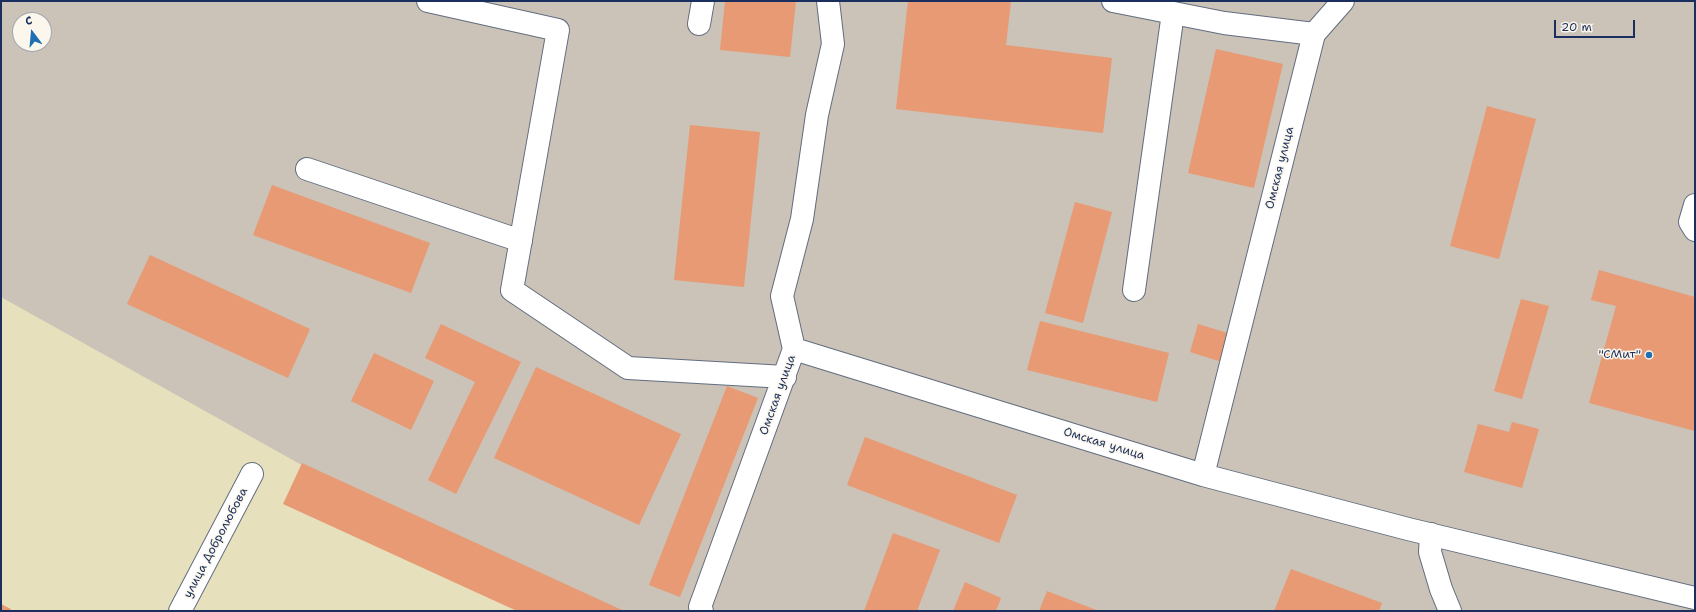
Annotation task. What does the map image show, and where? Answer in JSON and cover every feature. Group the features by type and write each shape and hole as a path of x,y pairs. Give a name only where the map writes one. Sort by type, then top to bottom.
{"street":[{"path":"428,1 558,30 512,290 628,368 784,377"},
{"path":"699,24 703,1"},
{"path":"794,349 782,296 802,219 817,115 833,44 828,1"},
{"path":"1113,1 1224,23 1314,34"},
{"name":"Омская улица","path":"702,611 700,607 794,349 1203,475 1314,34 1343,1"},
{"path":"1134,290 1173,13"},
{"path":"307,169 521,241"},
{"path":"1695,205 1690,222 1695,230"},
{"name":"улица Добролюбова","path":"180,611 252,474"},
{"path":"1203,475 1431,534 1695,598"},
{"path":"1431,534 1430,552 1441,589 1450,611"}],"shaded area":[{"path":"1,1 1695,1 1695,611 563,611 1,297"}],"building":[{"path":"725,1 796,1 790,57 720,50"},
{"path":"908,1 1011,1 1006,45 1112,58 1103,133 896,109"},
{"path":"1216,49 1283,64 1254,188 1188,173"},
{"path":"1487,106 1536,119 1499,259 1450,246"},
{"path":"690,125 760,132 744,287 674,280"},
{"path":"272,185 430,243 411,293 253,235"},
{"path":"1075,202 1112,212 1083,323 1045,313"},
{"path":"150,255 310,329 288,378 127,304"},
{"name":"\"СМит\"","path":"1599,270 1695,297 1695,431 1589,403 1616,306 1591,300"},
{"path":"1521,299 1549,306 1522,399 1494,391"},
{"path":"1040,321 1169,353 1157,402 1027,370"},
{"path":"441,324 521,362 456,494 428,480 475,382 425,358"},
{"path":"1198,324 1231,334 1222,362 1190,352"},
{"path":"374,353 434,381 411,430 351,401"},
{"path":"536,367 681,434 639,525 494,458"},
{"path":"727,386 758,398 680,597 649,585"},
{"path":"1512,422 1539,429 1522,488 1464,472 1478,424 1509,432"},
{"path":"865,437 1017,495 999,543 847,485"},
{"path":"302,463 624,611 517,611 283,504"},
{"path":"893,533 940,550 917,611 864,611"},
{"path":"1291,569 1382,603 1379,611 1274,611"},
{"path":"965,582 1001,598 996,611 953,611"},
{"path":"1047,591 1099,611 1039,611"},
{"path":"1,604 11,609 10,611 1,611"}],"place":[{"name":"\"СМит\"","path":"1649,355"}]}
